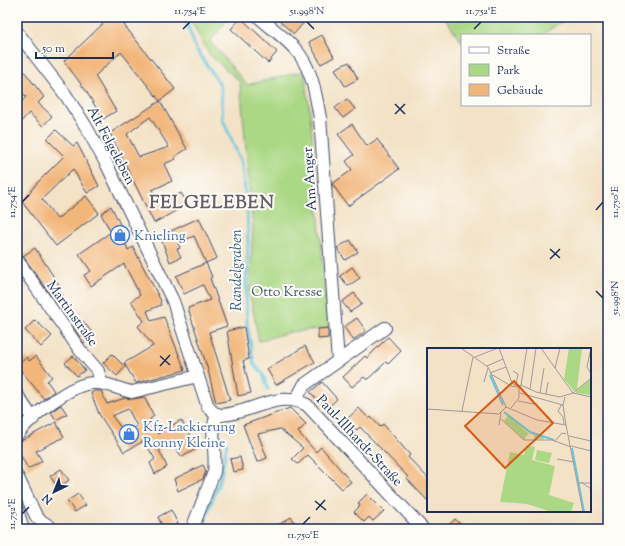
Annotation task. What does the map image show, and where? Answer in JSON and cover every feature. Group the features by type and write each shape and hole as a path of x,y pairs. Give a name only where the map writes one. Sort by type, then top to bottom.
{"street":[{"name":"Am Anger","path":"259,17 300,54 310,73 316,90 320,118 338,361"},
{"name":"Alt Felgeleben","path":"17,32 69,98 104,158 165,283 206,403 211,410 217,414"},
{"name":"Martinstraße","path":"17,260 80,350 98,372 101,383"},
{"path":"296,400 304,385 385,328"},
{"path":"17,435 33,419 72,389 85,384 101,383 123,391 132,392 198,376"},
{"path":"17,395 33,419"},
{"name":"Paul-Illhardt-Straße","path":"217,414 232,414 281,399 296,400 307,405 423,529"},
{"path":"192,529 214,472 216,462 212,433 217,414"},
{"path":"17,476 36,518 50,526 51,529"},
{"path":"17,510 22,526 36,518"}],"green space":[{"name":"Otto Kresse","path":"189,17 230,17 210,41 247,85 304,71 310,111 328,328 290,332 259,341 249,290 253,228 240,82 209,54"},
{"path":"444,17 568,17 543,34 461,34 461,41"}],"building":[{"path":"110,17 131,17 124,25 175,89 160,101 121,52 95,76 116,111 103,119 86,91 64,61"},
{"path":"275,17 300,17 305,21 294,34"},
{"path":"241,18 277,52 268,63 231,29"},
{"path":"322,35 334,57 321,64 309,42"},
{"path":"17,62 44,97 38,103 52,116 43,126 29,113 17,126 17,107 26,97 17,85"},
{"path":"349,62 358,79 345,86 335,69"},
{"path":"347,99 355,109 343,118 335,108"},
{"path":"160,101 187,149 174,157 176,159 164,164 172,181 152,190 160,205 181,193 188,204 154,223 110,133","holes":["150,117 169,147 139,157 127,134"]},
{"path":"352,124 367,146 377,139 399,169 348,206 332,184 352,170 346,161 354,155 338,134"},
{"path":"56,130 73,146 77,143 99,186 87,193 73,169 42,199 57,219 86,196 99,213 56,246 22,202 37,183 64,156 47,139"},
{"path":"111,206 127,238 124,240 128,250 133,247 161,301 161,305 147,311 151,321 164,317 185,370 136,383 124,363 153,346 138,326 144,321 131,301 140,295 124,264 91,286 84,275 91,271 79,254 111,232 101,214"},
{"path":"199,218 217,258 206,263 194,236 178,243 180,248 177,249 181,257 170,262 160,236"},
{"path":"350,240 358,252 345,260 337,248"},
{"path":"35,248 61,288 58,290 65,298 57,304 23,256"},
{"path":"206,263 212,277 210,278 227,326 209,332 230,400 216,403 208,370 188,308 210,300 203,285 184,294 176,276"},
{"path":"352,267 360,278 348,286 340,276"},
{"path":"354,293 362,304 350,312 342,302"},
{"path":"357,318 366,331 353,340 344,327"},
{"path":"35,320 52,336 41,347 25,330"},
{"path":"82,320 94,335 84,343 73,327"},
{"path":"244,327 249,359 243,361 251,393 238,396 227,331"},
{"path":"328,328 328,338 318,339 318,329"},
{"path":"388,337 401,351 388,364 386,362 367,380 364,377 352,387 343,377 365,356 367,358"},
{"path":"305,346 315,362 276,385 267,369"},
{"path":"112,354 125,367 117,376 103,363"},
{"path":"36,356 52,377 47,381 54,391 44,399 19,368 21,366 19,364 27,357 29,361"},
{"path":"73,356 85,370 77,376 65,363"},
{"path":"322,382 337,399 326,409 310,392"},
{"path":"101,391 107,404 125,398 133,399 144,397 154,416 150,419 158,434 181,420 198,448 182,457 172,443 159,450 167,467 155,474 150,463 155,459 144,441 124,452 99,414 91,393","holes":["128,409 137,426 124,432 112,416"]},
{"path":"61,405 67,414 56,420 51,412"},
{"path":"290,408 306,424 298,432 316,452 321,447 351,482 342,489 308,455 298,464 292,459 303,448 280,429 258,434 267,458 257,462 243,425"},
{"path":"359,408 369,419 371,417 380,427 383,424 410,455 408,457 427,477 427,500 406,478 408,477 360,427 357,430 347,419"},
{"path":"56,422 64,437 36,451 42,461 28,469 17,448 17,443"},
{"path":"240,457 243,470 233,472 230,459"},
{"path":"203,465 206,471 203,479 178,491 174,479"},
{"path":"61,469 69,480 58,488 50,476"},
{"path":"78,494 86,505 75,512 67,501"},
{"path":"367,494 384,511 373,521 369,517 364,522 354,512 360,506 358,503"},
{"path":"171,510 178,524 164,529 158,517"},
{"path":"291,517 299,529 272,529"},
{"path":"455,519 465,529 445,529"}],"waterway":[{"name":"Randelgraben","path":"181,17 187,24 196,49 219,83 221,88 223,120 241,162 247,204 247,323 254,364 263,374 268,389"},
{"name":"Randelgraben","path":"202,529 221,476 227,443"}],"place":[{"name":"Knieling","path":"120,235"},
{"name":"Kfz-Lackierung Ronny Kleine","path":"129,434"}],"district":[{"name":"FELGELEBEN","path":"212,202"}]}
